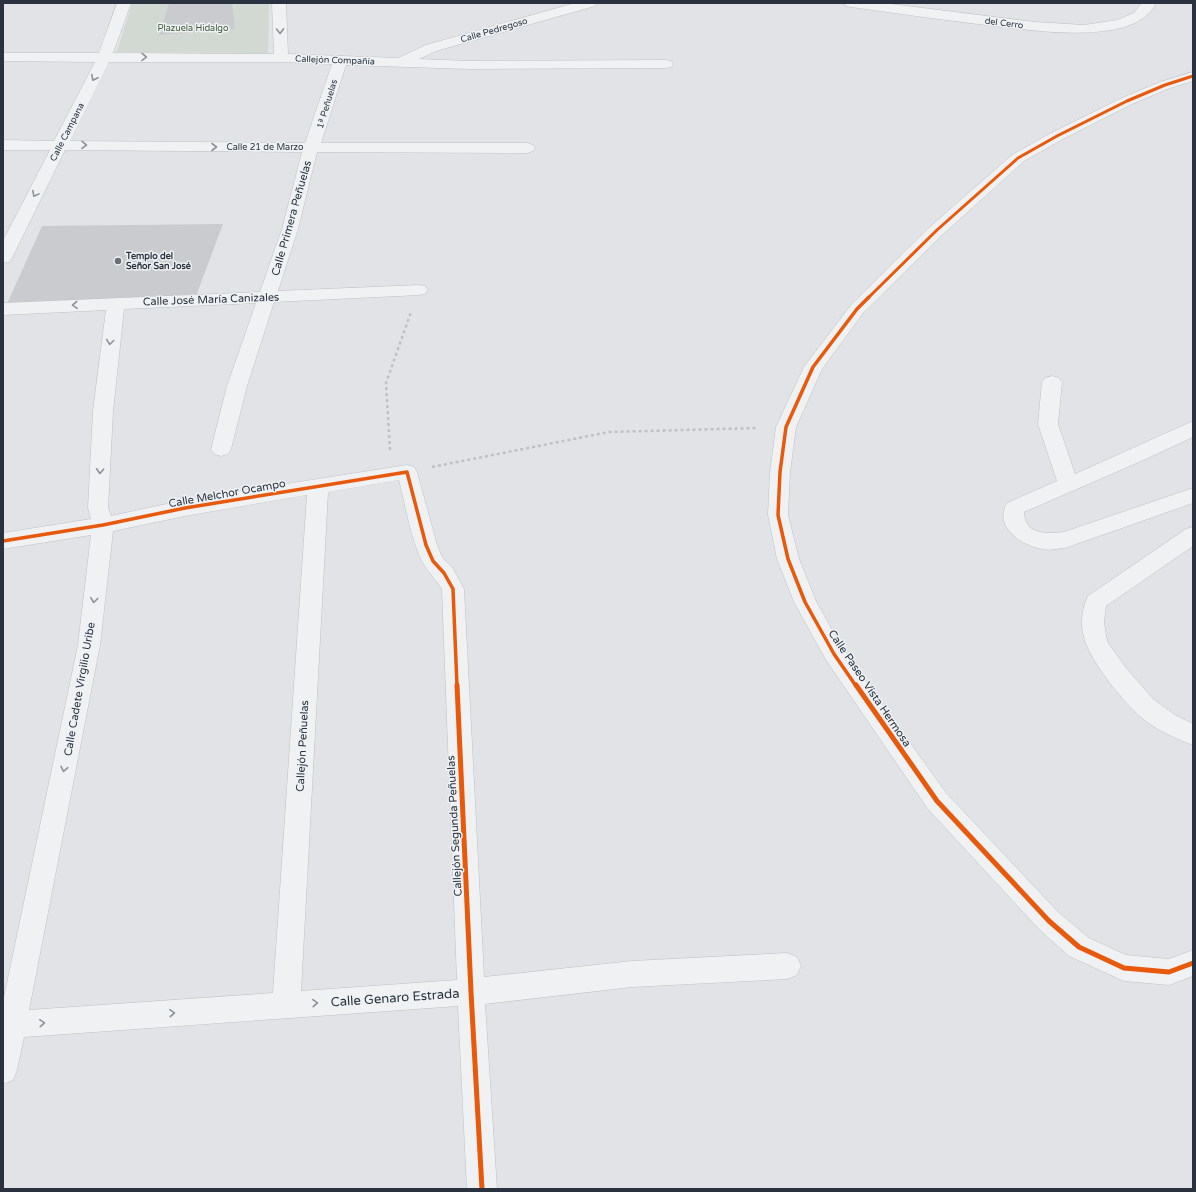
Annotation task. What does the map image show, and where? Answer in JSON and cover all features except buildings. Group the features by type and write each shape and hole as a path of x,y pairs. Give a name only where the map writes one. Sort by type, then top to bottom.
{"street":[{"name":"Calle Campana","path":"3,258 105,56 124,3"},
{"path":"280,3 281,58"},
{"name":"Calle Pedregoso","path":"400,62 431,48 590,3"},
{"name":"del Cerro","path":"851,3 1025,25 1087,29 1112,26 1129,21 1148,8 1149,3"},
{"name":"Callejón Compañía","path":"3,57 105,56 281,58 470,65 666,64"},
{"name":"1ª Peñuelas","path":"311,146 316,137 340,61"},
{"name":"Calle Paseo Vista Hermosa","path":"1193,76 1165,85 1127,101 1057,136 1018,158 937,230 857,309 813,367 786,427 780,472 778,515 788,559 805,602 834,654 937,801 1049,921 1079,947 1124,968 1169,972 1193,963"},
{"name":"Calle 21 de Marzo","path":"3,145 527,148"},
{"name":"Calle Primera Peñuelas","path":"221,450 237,386 290,229 311,146"},
{"name":"Calle José María Canizales","path":"3,309 419,290"},
{"name":"Calle Cadete Virgilio Uribe","path":"3,1070 8,1025 89,645 103,525 98,508 103,411 116,303"},
{"path":"1052,382 1048,424 1069,485"},
{"path":"1193,428 1176,438 1014,508 1014,522 1024,534 1044,542 1065,540 1193,495"},
{"name":"Calle Melchor Ocampo","path":"3,541 103,525 185,508 406,472"},
{"name":"Callejón Segunda Peñuelas","path":"406,472 426,545 433,561 444,573 453,589 471,992 482,1189"},
{"name":"Callejón Peñuelas","path":"286,1005 318,487"},
{"path":"1193,535 1096,602 1092,620 1096,642 1125,687 1149,711 1181,730 1193,734"},
{"name":"Calle Genaro Estrada","path":"8,1025 471,992 632,974 787,966"}],"path":[{"path":"419,290 386,383 391,466 406,472 608,432 786,427"}],"green space":[{"name":"Plazuela Hidalgo","path":"132,3 269,3 268,53 117,52"}],"cycle path":[{"path":"1193,76 1165,85 1127,101 1057,136 1018,158 937,230 857,309 813,367 786,427 780,472 778,515 788,559 805,602 834,654 937,801 1049,921 1079,947 1124,968 1169,972 1193,963"},
{"path":"3,541 103,525 185,508 407,472 426,545 433,561 444,573 453,589 471,992 482,1189"}],"place":[{"name":"Templo del Señor San José","path":"118,261"}]}
